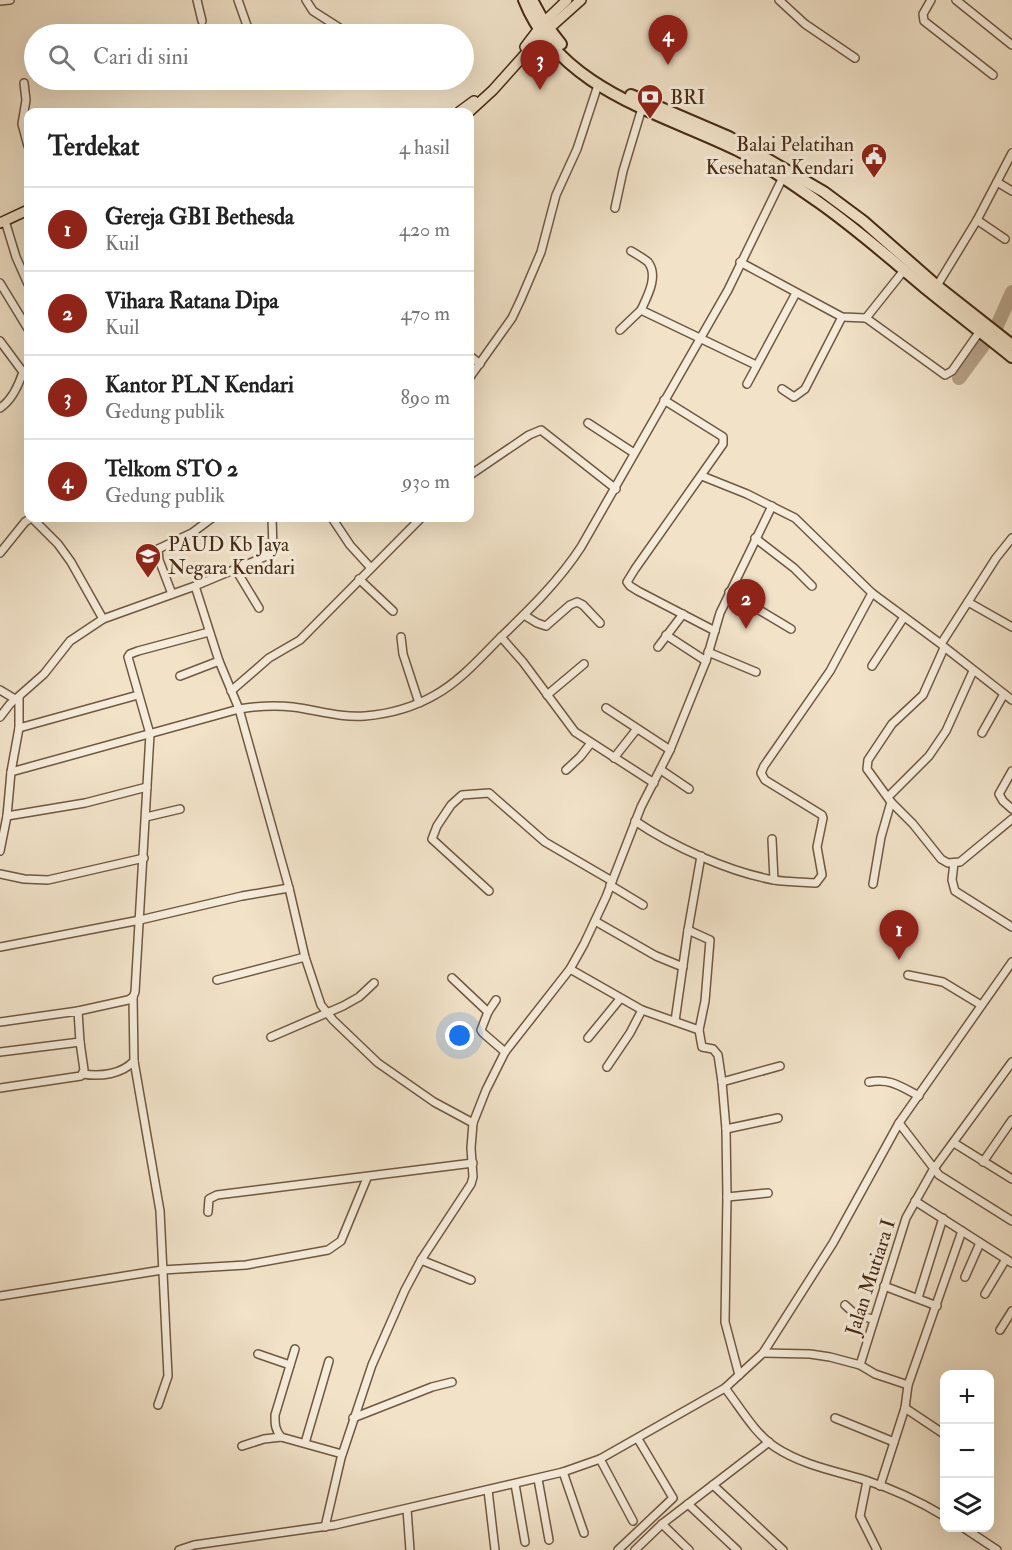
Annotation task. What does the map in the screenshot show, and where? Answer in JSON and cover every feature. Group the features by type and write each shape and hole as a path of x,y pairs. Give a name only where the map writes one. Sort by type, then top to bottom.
{"highway":[{"path":"524,0 574,68 598,85 642,108 824,192 863,221 934,290"},
{"path":"532,0 544,28 580,64 613,86 729,137 784,174 990,334 1012,357"},
{"path":"990,334 1012,345"}],"main road":[{"path":"472,108 567,0"},
{"path":"544,28 581,0"},
{"path":"465,108 482,97"},
{"path":"2,225 24,214"}],"street":[{"path":"0,1 10,0"},
{"path":"197,0 202,21"},
{"path":"238,0 246,24"},
{"path":"306,0 313,11 333,24"},
{"path":"778,0 806,24 855,58"},
{"path":"931,0 923,14 924,21 993,75"},
{"path":"956,0 1012,45"},
{"path":"474,372 512,318 541,252 556,195 577,149 598,85"},
{"path":"25,90 25,108"},
{"path":"615,208 623,171 642,108"},
{"path":"24,112 22,124 24,131"},
{"path":"934,290 977,220 1012,153"},
{"path":"11,772 238,709 281,706 350,717 391,712 435,695 461,677 524,615 573,559 728,290 784,174"},
{"path":"997,182 1012,191"},
{"path":"977,220 1005,239"},
{"path":"2,225 24,275"},
{"path":"620,330 641,310 652,279 650,267 646,261 631,251"},
{"path":"740,262 842,317 866,318 945,375 990,334"},
{"path":"866,318 905,269"},
{"path":"0,284 24,323"},
{"path":"747,384 796,293"},
{"path":"641,310 756,365"},
{"path":"782,389 794,397 806,389 842,317"},
{"path":"0,340 23,372 12,393 0,408"},
{"path":"474,359 480,364"},
{"path":"664,400 723,437 723,444 628,581 630,586 715,631"},
{"path":"588,423 634,453"},
{"path":"474,472 539,430 615,489"},
{"path":"702,476 795,518 813,533 872,593 1012,700"},
{"path":"325,1527 342,1454 374,1359 421,1260 467,1191 473,1177 471,1148 473,1123 486,1090 506,1052 570,969 595,921 635,820 670,750 729,592 772,506"},
{"path":"0,554 28,522"},
{"path":"36,522 58,544 71,562 103,619"},
{"path":"172,594 159,560 158,549 192,533 207,522"},
{"path":"0,717 44,674 70,641 103,619 236,570 261,560 271,553 273,548 272,522"},
{"path":"335,522 350,545 370,567"},
{"path":"231,691 269,658 300,640 417,522"},
{"path":"755,538 794,568 812,586"},
{"path":"1012,538 996,558 968,602 943,646 920,699 892,724 868,760 867,769 941,860 960,862 1012,819"},
{"path":"236,570 259,608"},
{"path":"359,579 393,611"},
{"path":"195,586 219,661 238,709 289,888 305,957 325,1012 378,1063 434,1102 473,1123"},
{"path":"729,592 791,629"},
{"path":"635,820 672,844 744,872 774,880 816,883 821,878 816,847 823,818 820,813 765,780 761,773 830,671 872,593"},
{"path":"524,615 546,626 570,605 577,602 583,605 600,623"},
{"path":"968,602 1012,627"},
{"path":"658,647 683,614"},
{"path":"872,666 904,617"},
{"path":"158,1405 168,1376 160,1210 134,1061 133,997 140,920 150,734 128,664 130,654 209,632"},
{"path":"666,635 705,661"},
{"path":"401,637 403,654 419,703"},
{"path":"501,638 523,663 575,732 654,783"},
{"path":"708,652 756,672"},
{"path":"180,676 219,661"},
{"path":"547,695 584,664"},
{"path":"873,884 880,837 890,799 929,756 946,731 973,671"},
{"path":"0,690 17,698"},
{"path":"19,728 138,694"},
{"path":"982,733 1004,694"},
{"path":"0,851 19,728 17,698"},
{"path":"606,708 636,730 670,750"},
{"path":"614,758 636,730"},
{"path":"566,770 591,743"},
{"path":"661,770 689,789"},
{"path":"1012,771 999,794 1012,809"},
{"path":"7,816 85,803 147,787"},
{"path":"489,891 432,838 451,805 462,795 491,795 545,842 643,905"},
{"path":"146,817 180,809"},
{"path":"772,839 774,880"},
{"path":"675,1022 701,856"},
{"path":"0,874 24,879 48,880 144,858"},
{"path":"954,863 952,880 955,891 1012,927"},
{"path":"0,947 289,888"},
{"path":"595,921 656,956 683,967"},
{"path":"688,930 711,940 705,1000 699,1030 702,1047 713,1049 718,1054 722,1082 726,1129 727,1197 725,1322 739,1375"},
{"path":"217,980 305,957"},
{"path":"179,1550 194,1545 325,1527 563,1472 600,1459 725,1388 763,1353 833,1243 899,1123 1012,962"},
{"path":"570,969 642,1010 699,1030"},
{"path":"908,975 943,982 981,1005"},
{"path":"452,978 488,1011"},
{"path":"271,1037 351,1002 374,983"},
{"path":"0,1022 78,1011 133,997"},
{"path":"588,1038 620,999"},
{"path":"496,1000 481,1026 483,1034 506,1052"},
{"path":"607,1067 630,1033 642,1010"},
{"path":"78,1011 84,1063 83,1074"},
{"path":"0,1052 80,1042"},
{"path":"0,1088 77,1078 83,1074 112,1073 125,1070 134,1061"},
{"name":"Jalan Mutiara I","path":"860,1365 906,1218 933,1170 1012,1062"},
{"path":"722,1082 780,1066"},
{"path":"1003,1074 1012,1079"},
{"path":"869,1082 882,1080 890,1082 919,1096"},
{"path":"726,1129 778,1118"},
{"path":"983,1162 1012,1120"},
{"path":"899,1123 933,1170 944,1180 1012,1221"},
{"path":"954,1143 1011,1177"},
{"path":"208,1212 207,1203 211,1197 473,1163"},
{"path":"0,1296 162,1270 246,1265 281,1260 334,1247 341,1241 367,1178"},
{"path":"727,1197 768,1193"},
{"path":"915,1201 1009,1261 985,1294"},
{"path":"918,1298 943,1218"},
{"path":"880,1486 905,1408 908,1385 962,1231"},
{"path":"965,1277 980,1243"},
{"path":"421,1260 471,1280"},
{"path":"884,1287 937,1306"},
{"path":"845,1305 856,1315 873,1319"},
{"path":"1000,1330 1012,1311"},
{"path":"281,1437 274,1426 275,1415 295,1349"},
{"path":"763,1353 810,1354 860,1365 875,1374 908,1385"},
{"path":"258,1354 290,1365"},
{"path":"305,1443 329,1361"},
{"path":"353,1418 432,1387 452,1382"},
{"path":"725,1388 769,1442 811,1464 915,1498 940,1513"},
{"path":"905,1408 940,1431"},
{"path":"835,1418 894,1442"},
{"path":"242,1446 264,1439 281,1437 342,1454"},
{"path":"618,1550 673,1498 638,1439"},
{"path":"635,1550 662,1524 769,1442"},
{"path":"600,1459 633,1521"},
{"path":"563,1472 584,1533"},
{"path":"538,1479 549,1540"},
{"path":"867,1481 861,1516 877,1550"},
{"path":"515,1484 525,1542"},
{"path":"713,1485 783,1550"},
{"path":"488,1490 495,1550"},
{"path":"688,1504 737,1550"},
{"path":"408,1509 410,1550"},
{"path":"662,1524 689,1550"},
{"path":"971,1532 998,1550"}],"waterway":[{"path":"959,378 996,328 1012,292"}],"place":[{"name":"Telkom STO 2","path":"668,65"},
{"name":"Kantor PLN Kendari","path":"540,90"},
{"name":"BRI","path":"650,120"},
{"name":"Balai Pelatihan Kesehatan Kendari","path":"874,179"},
{"name":"PAUD Kb Jaya Negara Kendari","path":"148,579"},
{"name":"Vihara Ratana Dipa","path":"746,629"},
{"name":"Gereja GBI Bethesda","path":"899,960"}]}
